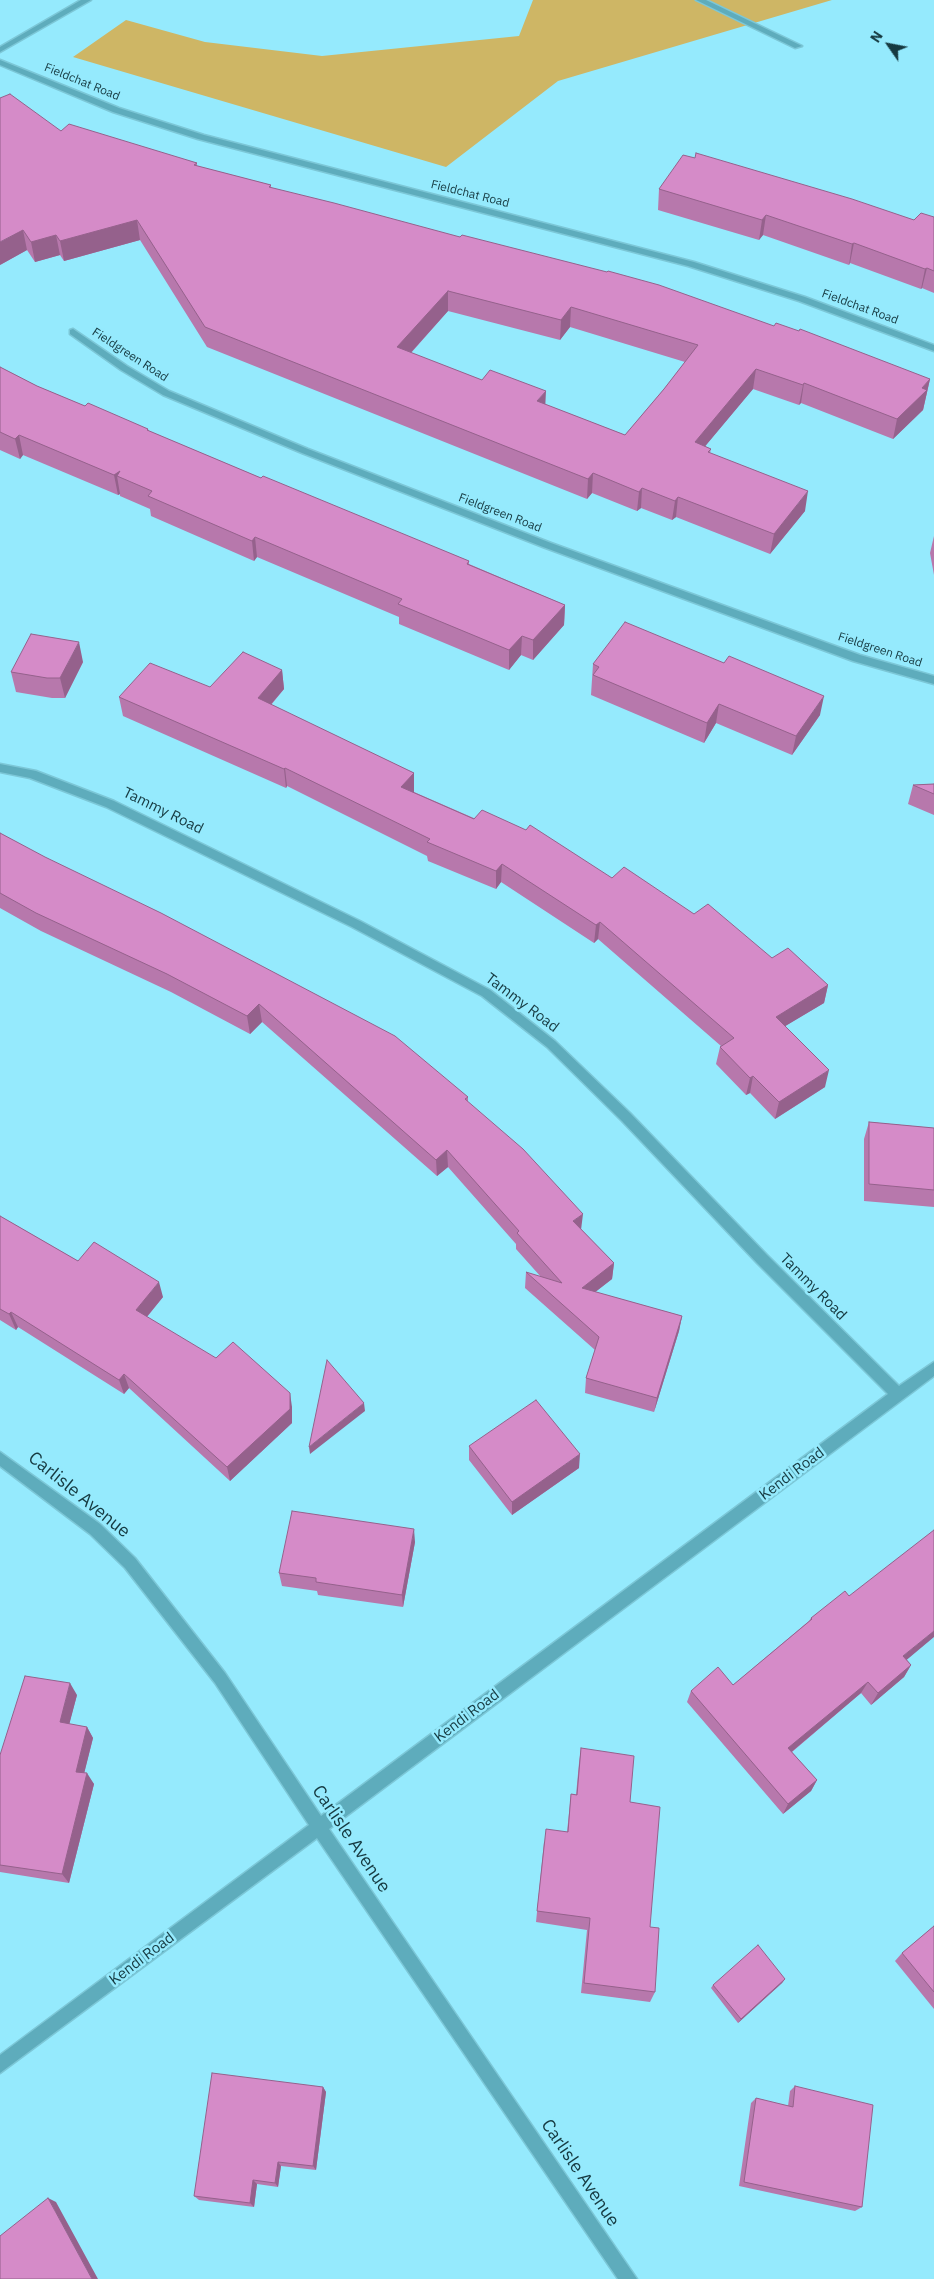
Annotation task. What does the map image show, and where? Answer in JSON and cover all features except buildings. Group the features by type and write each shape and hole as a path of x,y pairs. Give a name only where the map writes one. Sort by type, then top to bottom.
{"street":[{"path":"0,50 87,0"},
{"path":"700,0 798,46"},
{"name":"Fieldchat Road","path":"0,62 116,110 192,134 292,162 691,264 802,299 934,348"},
{"name":"Fieldgreen Road","path":"73,332 124,368 166,393 305,451 547,544 857,658 934,680"},
{"name":"Tammy Road","path":"0,768 32,774 110,804 356,924 486,993 551,1044 626,1117 762,1259 898,1395"},
{"name":"Kendi Road","path":"0,2065 934,1368"},
{"name":"Carlisle Avenue","path":"0,1458 95,1529 130,1564 220,1678 319,1827 628,2279"}],"shaded area":[{"path":"533,0 832,0 558,81 446,167 73,57 126,20 205,42 322,56 519,36"}]}
